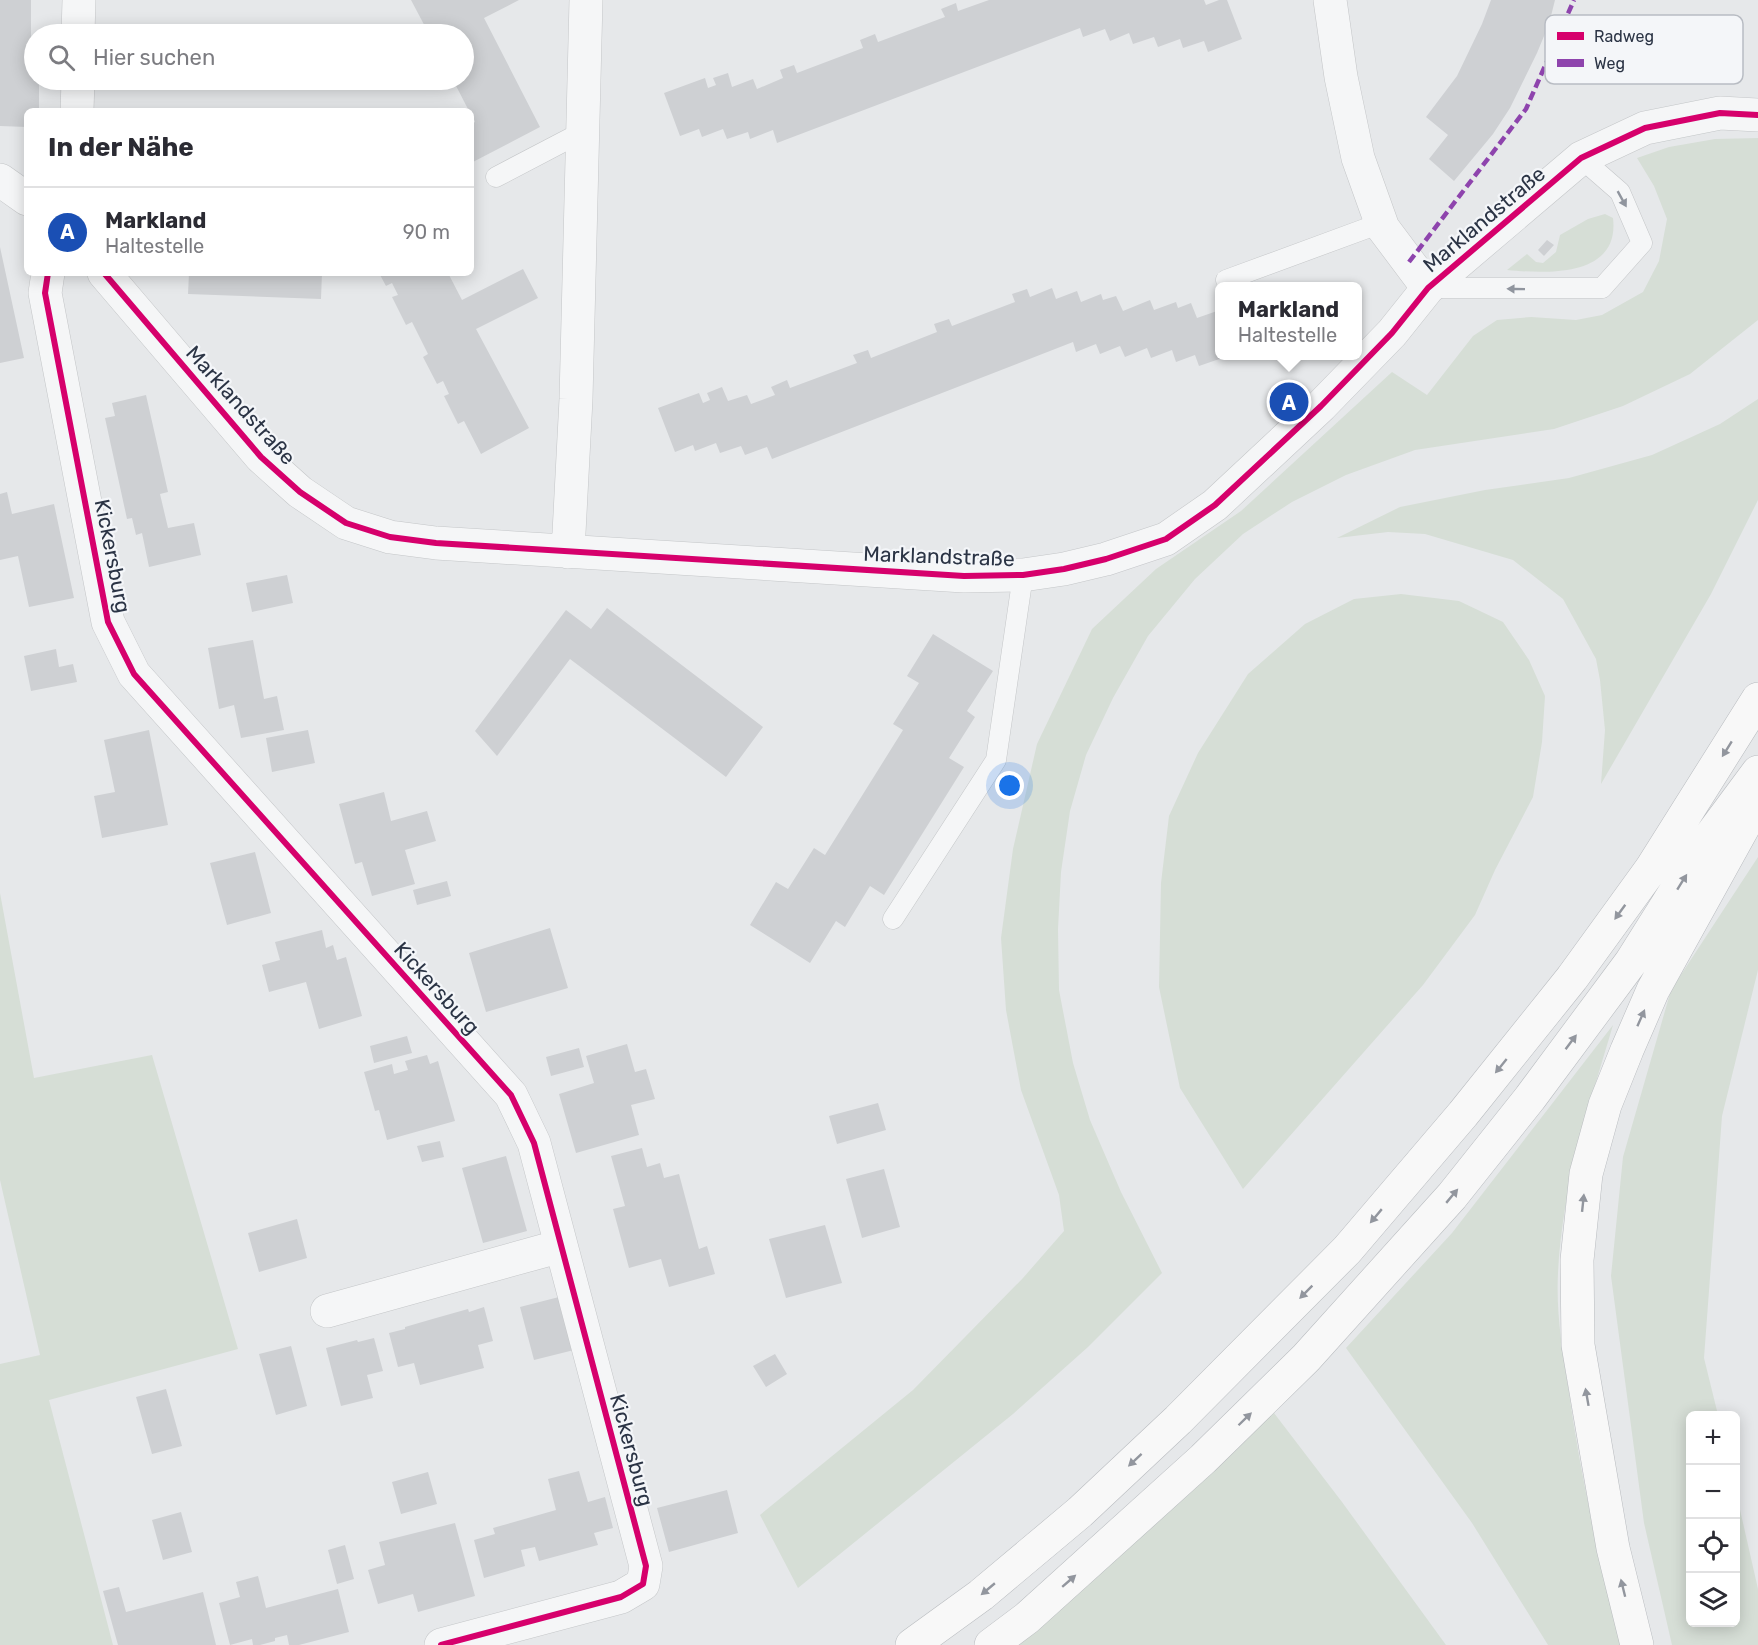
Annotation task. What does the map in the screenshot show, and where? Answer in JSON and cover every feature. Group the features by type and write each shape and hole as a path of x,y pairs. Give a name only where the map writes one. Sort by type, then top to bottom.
{"highway":[{"path":"912,1645 981,1595 1080,1512 1178,1420 1347,1250 1463,1114 1572,978 1651,869 1758,699"},
{"path":"991,1645 1027,1618 1203,1460 1306,1358 1452,1196 1530,1098 1631,962 1710,838 1758,772"},
{"path":"1637,1645 1613,1548 1578,1344 1577,1260 1586,1174 1605,1105 1653,990 1758,801"}],"street":[{"path":"78,24 79,0"},
{"path":"568,552 576,399 586,0"},
{"name":"Marklandstraße","path":"1330,0 1341,76 1358,158 1383,228 1428,288"},
{"path":"77,108 78,90"},
{"name":"Marklandstraße","path":"107,276 261,457 300,492 346,523 390,537 412,541 964,576 1023,575 1064,569 1106,559 1166,540 1215,505 1321,406 1392,333 1428,288 1581,158 1645,128 1720,114 1758,115"},
{"path":"0,180 24,197"},
{"name":"Kickersburg","path":"48,276 45,292 108,622 134,674 511,1095 534,1143 646,1566 643,1584 621,1597 441,1645"},
{"path":"327,1311 561,1246"}],"lane":[{"path":"496,177 582,132"},
{"path":"1428,288 1602,288 1642,243 1620,192 1581,158"},
{"path":"1226,280 1381,223"},
{"path":"893,919 996,760 1023,575"}],"shaded area":[{"path":"1758,138 1758,320 1690,374 1623,406 1554,429 1415,450 1346,475 1292,502 1243,534 1195,579 1148,636 1113,698 1086,755 1070,811 1061,872 1058,929 1059,990 1073,1063 1090,1120 1121,1192 1162,1273 1088,1347 1013,1414 798,1588 760,1515 913,1390 1023,1278 1064,1231 1059,1195 1021,1090 1006,1010 1001,938 1013,849 1037,744 1092,629 1156,569 1241,511 1392,372 1427,395 1473,336 1497,320 1531,317 1576,320 1602,315 1643,292 1659,261 1667,219 1654,186 1637,158 1669,147 1715,139"},
{"path":"1605,214 1613,218 1612,237 1605,252 1593,261 1578,268 1560,271 1507,270 1527,254 1536,262 1543,263 1556,252 1560,235 1588,219"},
{"path":"1758,399 1758,500 1711,594 1601,784 1605,730 1596,659 1563,599 1513,560 1425,534 1388,532 1337,538 1400,507 1485,490 1569,478 1652,455 1720,424"},
{"path":"1401,594 1459,601 1503,622 1529,660 1545,696 1542,742 1533,797 1495,870 1475,915 1423,985 1243,1189 1180,1088 1159,987 1161,883 1169,816 1198,753 1248,674 1305,624 1354,599"},
{"path":"1758,857 1758,970 1722,1116 1704,1358 1717,1411 1686,1411 1686,1627 1740,1627 1740,1510 1758,1589 1758,1645 1672,1645 1644,1523 1611,1276 1623,1157 1671,990"},
{"path":"0,893 34,1078 152,1055 238,1349 49,1400 113,1645 0,1645 0,1364 40,1355 0,1180"},
{"path":"1613,1025 1586,1117 1571,1179 1561,1241 1558,1287 1562,1344 1578,1452 1598,1548 1622,1645 1548,1645 1472,1523 1346,1348 1452,1233"},
{"path":"1274,1413 1446,1645 1012,1645"}],"building":[{"path":"0,0 31,0 31,24 24,24 24,90 39,90 39,108 24,108 24,127 0,126"},
{"path":"411,0 519,0 484,18 540,127 474,161 474,108 467,108 458,90 474,90 474,24 424,24"},
{"path":"989,0 1204,0 1206,5 1219,0 1227,0 1242,39 1208,52 1204,41 1183,48 1180,39 1158,47 1154,37 1133,44 1129,33 1110,41 1105,29 1083,37 1080,28 777,143 773,130 750,139 748,132 727,139 723,129 702,137 699,129 680,136 664,93 705,78 708,88 716,85 713,78 728,73 732,87 753,79 757,89 783,78 780,70 794,65 797,73 863,48 860,40 875,34 878,42 945,17 941,9 956,3 958,11"},
{"path":"1491,0 1555,0 1551,15 1545,15 1545,34 1537,53 1510,108 1493,134 1454,181 1429,159 1448,135 1426,117 1457,76"},
{"path":"1547,240 1554,245 1544,256 1538,250"},
{"path":"0,247 24,358 0,363"},
{"path":"523,269 538,298 476,329 529,428 481,454 464,421 458,424 444,396 449,394 443,381 437,384 423,357 428,354 412,322 406,325 392,297 398,295 392,283 386,286 381,276 450,276 462,300"},
{"path":"189,276 322,276 321,299 188,294"},
{"path":"1052,288 1056,299 1077,291 1081,302 1101,294 1103,300 1116,296 1123,311 1150,300 1154,310 1176,302 1178,308 1191,303 1197,318 1215,312 1216,360 1199,366 1195,355 1176,362 1172,350 1151,358 1147,348 1125,357 1120,346 1100,354 1096,344 1076,352 1073,342 772,459 767,447 745,455 741,446 720,453 716,443 695,451 693,445 675,452 658,408 699,393 703,403 710,400 707,393 722,387 728,401 747,395 751,404 775,395 771,387 787,380 790,388 857,363 853,355 868,350 871,358 937,332 934,324 949,319 952,326 1015,302 1012,294 1027,289 1030,297"},
{"path":"146,395 168,492 160,494 168,528 194,523 201,555 149,567 142,533 136,535 132,518 127,519 105,418 115,416 112,403"},
{"path":"7,492 12,514 54,504 74,598 29,607 18,556 0,560 0,494"},
{"path":"287,575 293,603 252,612 246,583"},
{"path":"607,608 763,727 726,777 570,659 497,756 475,731 566,610 591,629"},
{"path":"933,634 993,671 967,711 975,717 949,758 964,767 884,895 870,886 845,927 836,921 810,963 750,925 776,882 788,889 814,848 825,855 903,730 893,724 919,683 907,676"},
{"path":"253,640 264,699 277,696 284,730 241,738 234,705 219,709 208,648"},
{"path":"56,649 59,667 73,664 77,682 31,691 24,656"},
{"path":"149,730 168,825 102,838 94,796 115,792 104,740"},
{"path":"308,730 315,763 272,772 266,738"},
{"path":"384,792 391,821 427,811 436,841 405,850 415,884 372,896 362,862 355,864 339,804"},
{"path":"255,852 271,913 227,925 210,863"},
{"path":"447,881 451,896 417,905 413,890"},
{"path":"550,928 568,988 486,1012 469,953"},
{"path":"322,930 326,948 333,945 337,960 346,957 362,1016 319,1029 306,982 269,992 262,965 280,960 275,942"},
{"path":"407,1036 412,1053 374,1063 370,1046"},
{"path":"627,1044 635,1072 646,1069 655,1099 631,1105 639,1135 576,1153 559,1094 594,1083 586,1056"},
{"path":"579,1048 584,1067 551,1076 546,1057"},
{"path":"427,1055 430,1064 438,1061 455,1121 387,1140 379,1110 375,1111 364,1072 392,1064 394,1074 408,1070 405,1061"},
{"path":"878,1103 886,1130 837,1144 829,1116"},
{"path":"440,1141 444,1157 422,1162 417,1146"},
{"path":"642,1148 647,1167 660,1163 664,1178 679,1174 699,1249 707,1246 715,1274 669,1287 661,1259 629,1268 613,1209 625,1206 611,1156"},
{"path":"506,1156 527,1231 483,1243 462,1168"},
{"path":"884,1169 900,1227 862,1238 846,1179"},
{"path":"297,1219 307,1258 259,1272 248,1233"},
{"path":"825,1225 842,1283 786,1298 769,1239"},
{"path":"559,1297 574,1350 534,1360 520,1307"},
{"path":"484,1307 493,1341 478,1345 484,1368 420,1385 414,1363 398,1367 389,1333 468,1309 469,1312"},
{"path":"374,1338 383,1371 367,1375 373,1398 341,1406 326,1348"},
{"path":"291,1346 307,1406 276,1415 259,1354"},
{"path":"775,1354 787,1374 766,1387 753,1366"},
{"path":"166,1389 182,1446 152,1454 136,1397"},
{"path":"579,1471 588,1502 605,1497 613,1528 594,1533 598,1545 539,1561 535,1547 521,1550 525,1566 484,1578 474,1540 495,1534 493,1528 556,1510 548,1479"},
{"path":"428,1472 437,1504 401,1514 392,1482"},
{"path":"727,1490 738,1533 669,1552 657,1508"},
{"path":"181,1512 192,1552 163,1560 152,1520"},
{"path":"455,1523 475,1596 418,1612 413,1594 378,1604 368,1570 385,1565 379,1542"},
{"path":"345,1545 354,1579 337,1584 328,1550"},
{"path":"258,1576 266,1608 338,1589 349,1632 299,1645 289,1645 287,1635 260,1645 253,1645 252,1639 230,1645 219,1603 240,1597 236,1582"},
{"path":"119,1587 126,1612 203,1592 216,1645 118,1645 103,1591"}],"marked path":[{"path":"1567,15 1574,0"},
{"path":"1409,262 1526,109 1545,66"}],"cycle path":[{"path":"107,276 261,457 300,492 346,523 390,537 436,543 964,576 1023,575 1064,569 1106,559 1166,539 1215,505 1321,406 1392,333 1428,288 1581,158 1645,128 1720,113 1758,115"},
{"path":"48,276 45,293 108,622 134,674 511,1095 534,1143 646,1566 643,1584 621,1597 441,1645"}],"place":[{"name":"Markland","path":"1289,402"}]}
